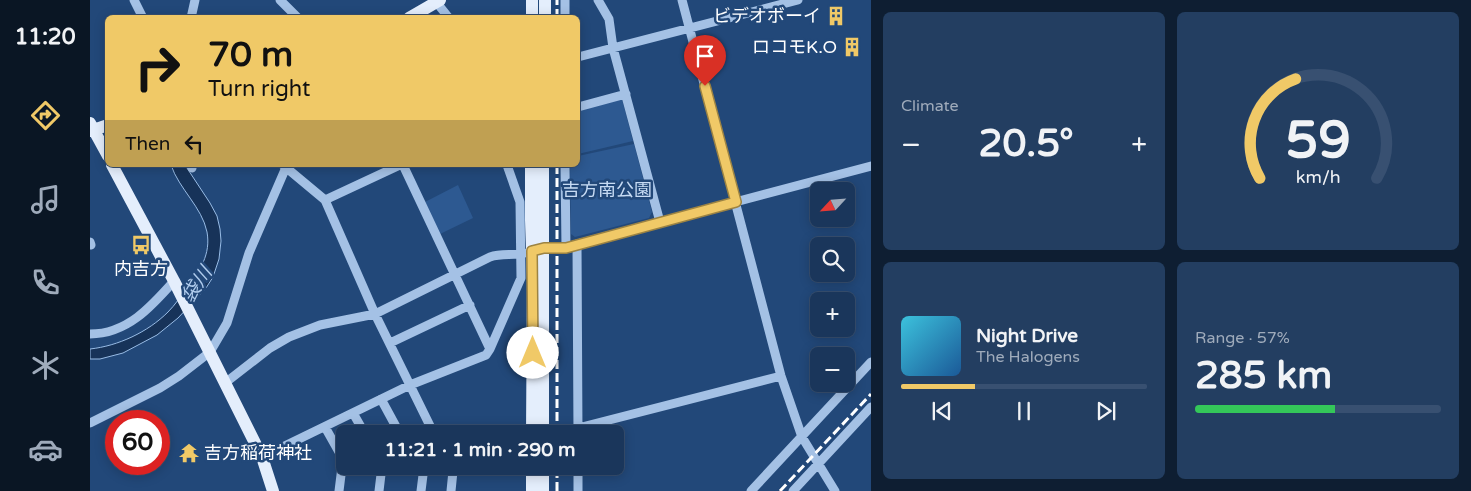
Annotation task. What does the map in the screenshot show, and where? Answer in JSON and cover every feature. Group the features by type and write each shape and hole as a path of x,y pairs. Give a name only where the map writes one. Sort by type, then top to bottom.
{"main road":[{"path":"545,0 545,15"},
{"path":"423,14 438,1"},
{"path":"105,126 91,128 105,151"},
{"path":"113,167 225,382 262,457 273,491"},
{"path":"531,167 532,425"},
{"path":"542,425 532,251 543,167"},
{"path":"532,475 532,491"},
{"path":"543,475 543,491"}],"street":[{"path":"134,0 142,15"},
{"path":"192,15 195,0"},
{"path":"565,0 566,15"},
{"path":"598,0 609,19 613,48 660,222"},
{"path":"682,0 781,376 802,437 835,491"},
{"path":"580,56 798,0"},
{"path":"438,1 447,15"},
{"path":"287,2 296,15"},
{"path":"580,106 626,94"},
{"path":"225,382 270,348 289,337 320,325 376,314 498,254 566,248 871,166"},
{"path":"90,423 160,388 210,352 227,324 249,253 285,167"},
{"path":"286,167 325,200 376,314 430,425"},
{"path":"325,200 398,167"},
{"path":"403,167 490,349"},
{"path":"262,457 410,385 486,355 532,251 520,202 507,167"},
{"path":"565,167 566,248"},
{"path":"577,244 578,425"},
{"path":"90,334 104,334 124,327 175,283"},
{"path":"390,343 470,305"},
{"path":"751,491 871,362"},
{"path":"600,425 781,376"},
{"path":"381,399 395,425"},
{"path":"793,491 871,407"},
{"path":"353,413 360,425"},
{"path":"325,427 343,459 339,491"},
{"path":"379,491 381,475"},
{"path":"420,491 423,475"},
{"path":"451,491 453,475"},
{"path":"578,475 578,491"}],"green space":[{"path":"622,99 633,141 580,154 580,110"},
{"name":"吉方南公園","path":"634,144 652,212 649,218 575,237 571,234 570,167 580,167 580,156"},
{"path":"458,185 473,218 440,234 425,202"}],"water":[{"name":"袋川","path":"172,167 186,167 217,216 221,241 219,259 213,277 206,288 178,318 157,335 123,353 100,359 90,359 90,349 111,345 132,337 160,319 178,300 203,262 207,248 207,232 196,206"}],"railway":[{"path":"557,0 557,15"},
{"path":"557,167 557,425"},
{"path":"780,491 871,394"},
{"path":"557,475 557,491"}],"place":[{"name":"ビデオボーイ","path":"836,16"},
{"name":"ロコモK.O","path":"852,47"},
{"name":"内吉方","path":"141,245"},
{"name":"吉方稲荷神社","path":"189,453"}],"route":[{"path":"533,353 532,251 544,248 566,248 736,202 705,86"}]}
